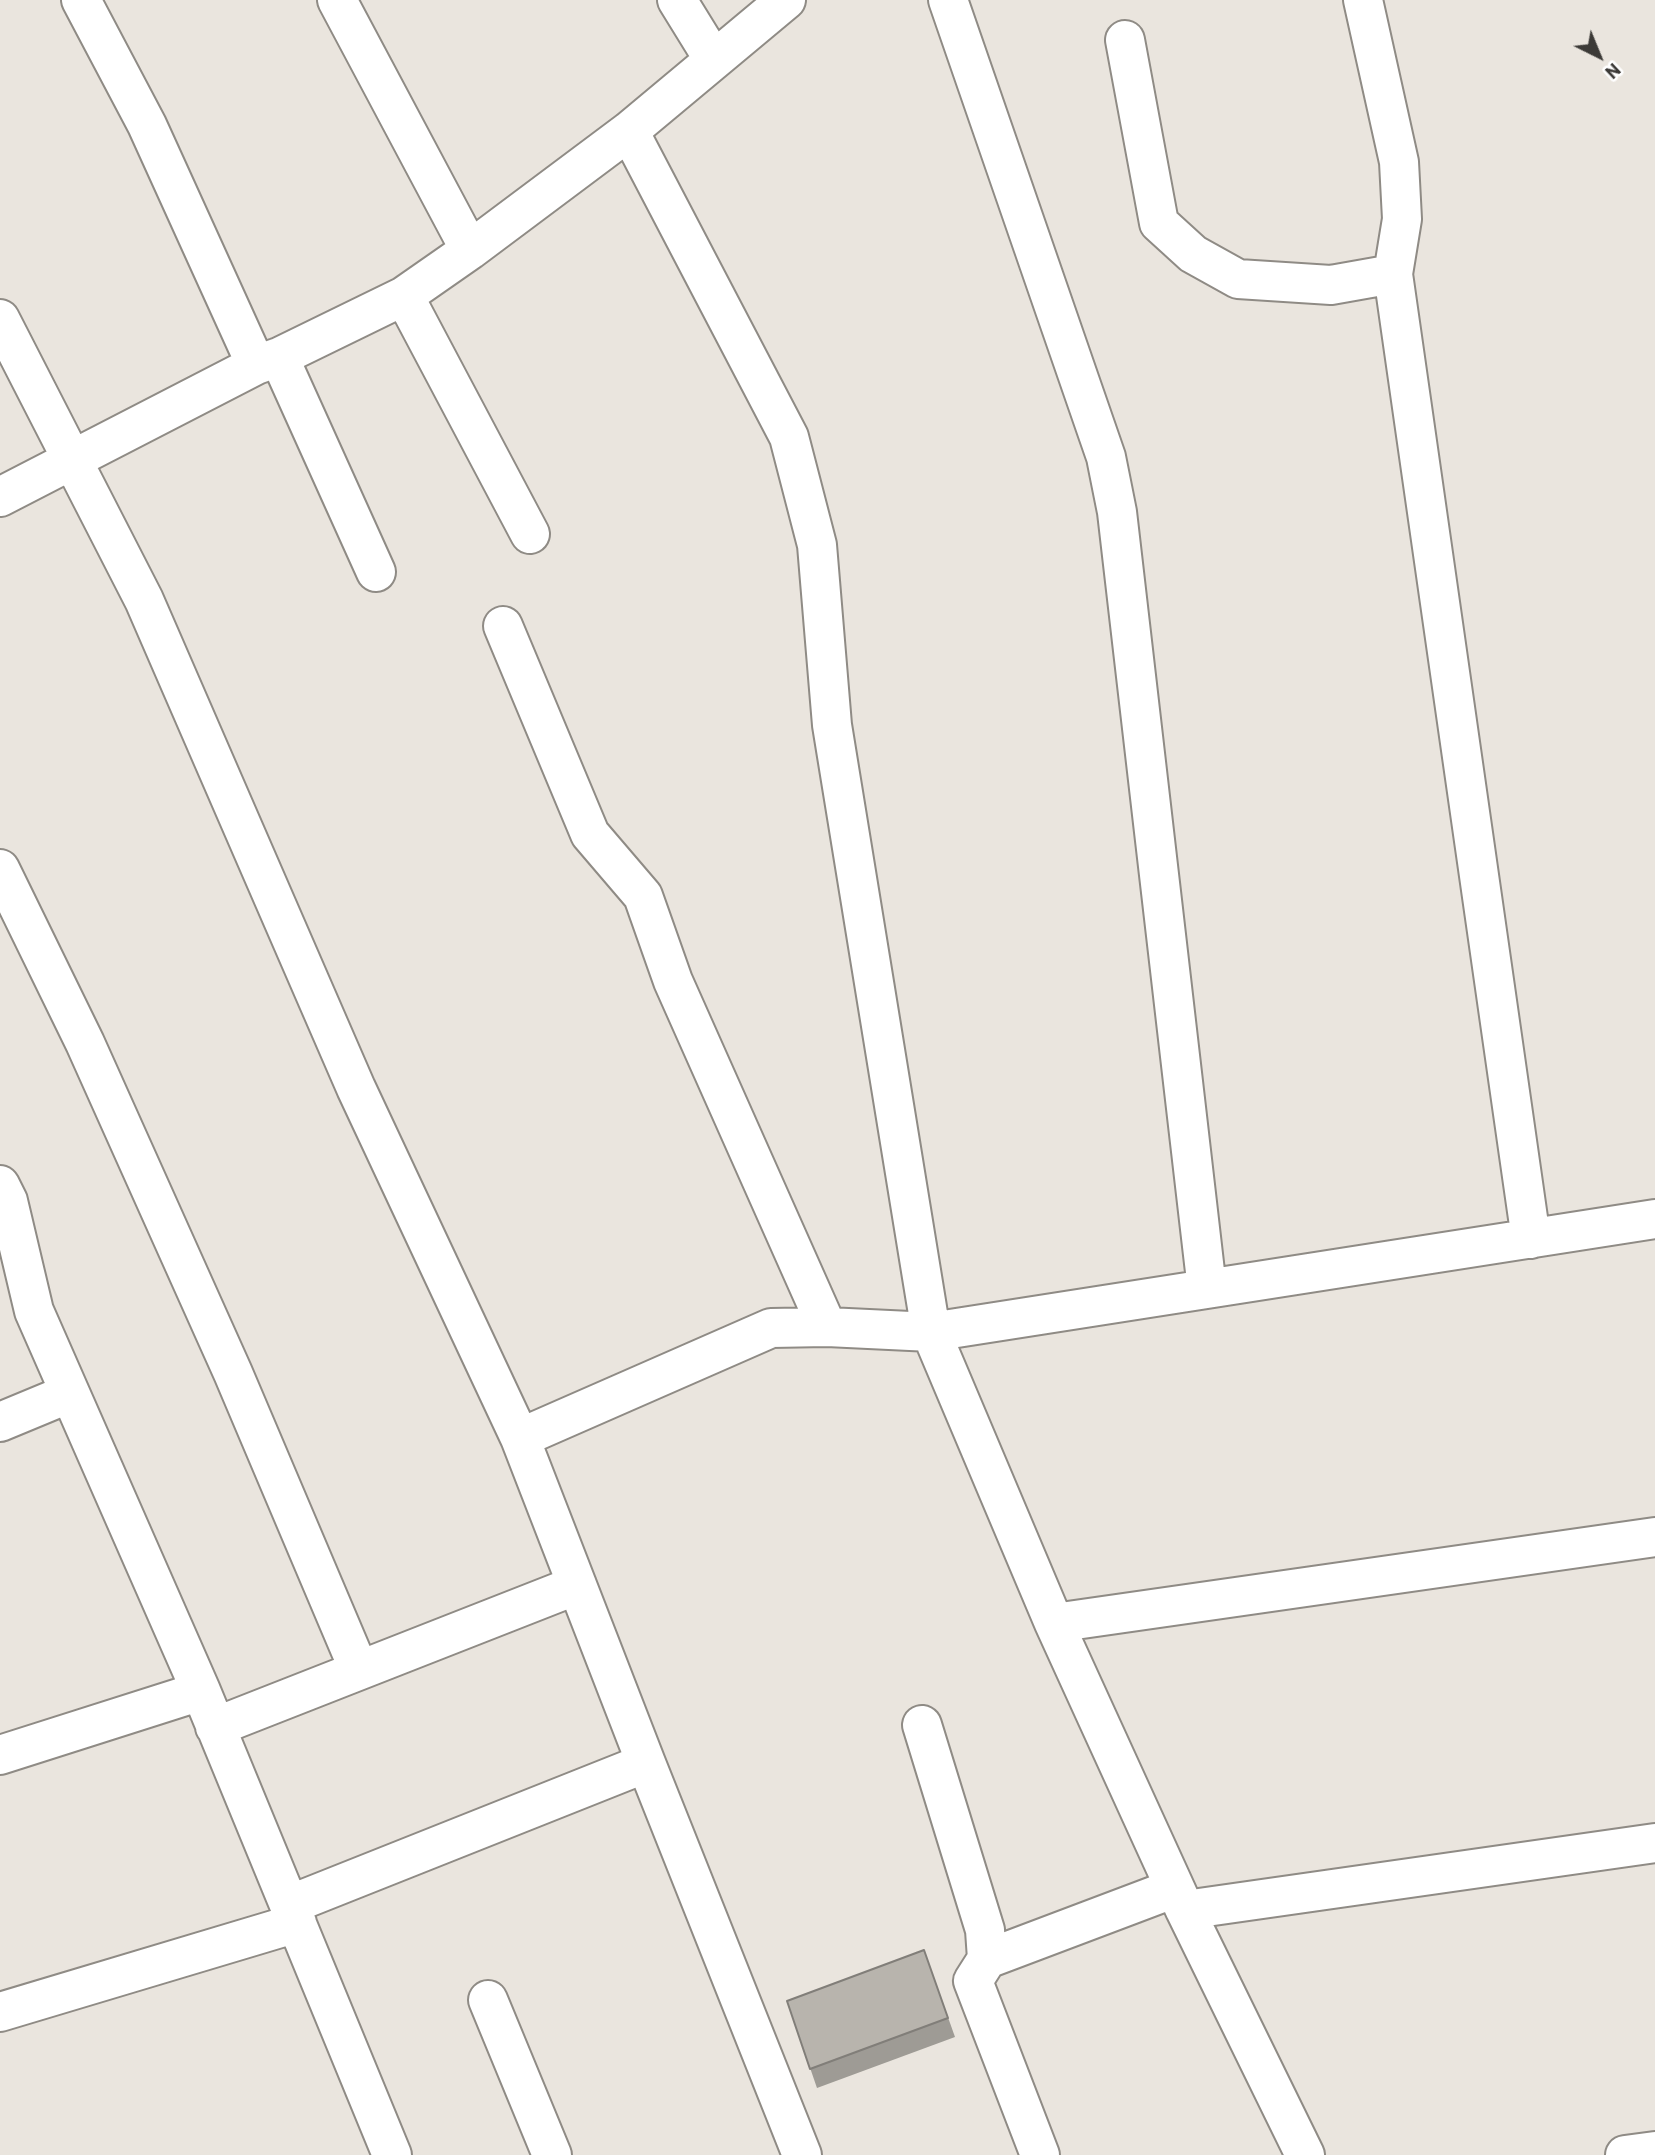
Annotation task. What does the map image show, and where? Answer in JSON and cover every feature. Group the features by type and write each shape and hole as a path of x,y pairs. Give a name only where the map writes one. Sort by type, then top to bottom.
{"street":[{"path":"81,0 376,572"},
{"path":"337,0 470,250"},
{"path":"677,0 714,60"},
{"path":"0,497 267,361 404,296 629,131 786,0"},
{"path":"948,0 1106,457 1114,498 1208,1289"},
{"path":"1363,0 1399,162 1402,219 1393,274 1531,1239"},
{"path":"1125,40 1159,223 1193,254 1238,279 1331,285 1393,274"},
{"path":"629,131 789,437 814,531 832,725 931,1332 1054,1623 1180,1899 1305,2155"},
{"path":"404,296 530,534"},
{"path":"0,319 144,600 356,1088 520,1438 802,2155"},
{"path":"503,626 590,834 643,896 673,981 827,1327"},
{"path":"0,869 85,1043 233,1373 359,1670"},
{"path":"0,1185 8,1201 34,1311 201,1691 392,2155"},
{"path":"520,1438 771,1328 827,1327 931,1332 1655,1219"},
{"path":"0,1422 70,1393"},
{"path":"1054,1623 1655,1537"},
{"path":"215,1727 577,1585"},
{"path":"0,1755 201,1691"},
{"path":"922,1725 985,1930 987,1959 973,1981 1040,2155"},
{"path":"0,2012 293,1914 646,1763"},
{"path":"987,1959 1180,1899 1655,1843"},
{"path":"488,2000 552,2155"},
{"path":"1625,2155 1655,2151"}],"building":[{"path":"924,1950 948,2018 810,2069 787,2001"}]}
